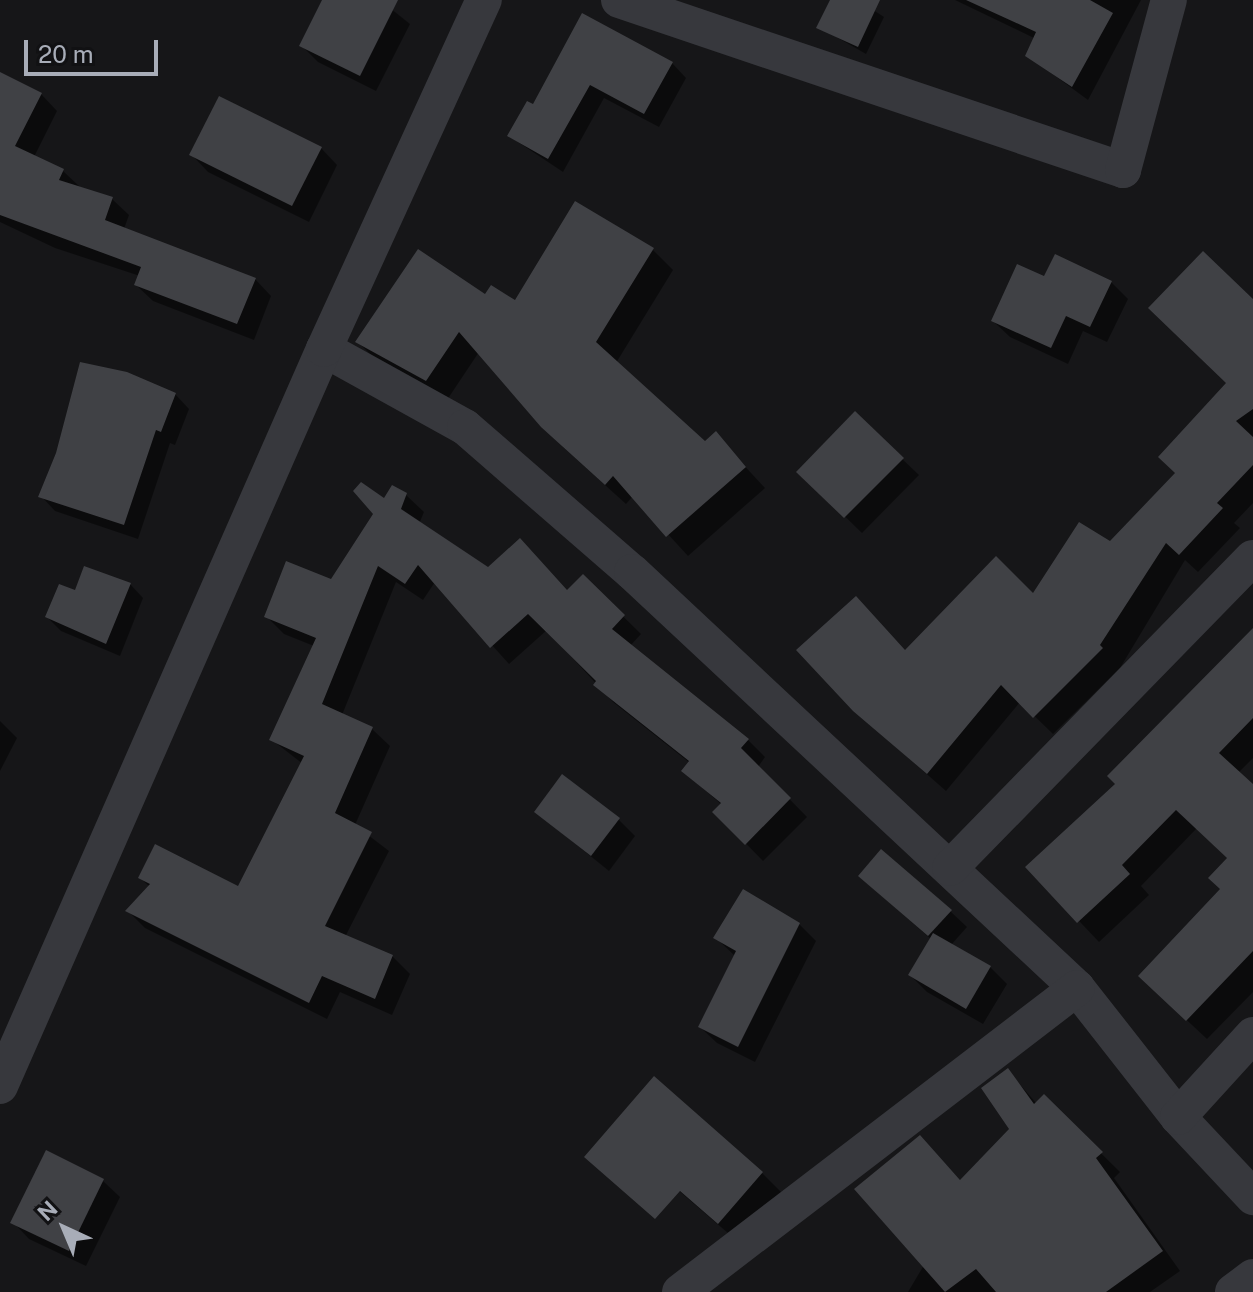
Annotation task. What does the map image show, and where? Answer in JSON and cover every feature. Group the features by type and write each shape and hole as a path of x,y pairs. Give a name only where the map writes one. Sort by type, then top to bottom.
{"street":[{"path":"0,1086 324,349 484,0"},
{"path":"619,0 1123,170 1169,0"},
{"path":"324,349 465,427 632,572 1077,988 1178,1117 1253,1197"},
{"path":"950,868 1253,558"},
{"path":"680,1292 1077,988"},
{"path":"1178,1117 1253,1035"},
{"path":"1233,1292 1253,1277"}],"building":[{"path":"322,0 398,0 360,76 299,46"},
{"path":"830,0 880,0 858,47 816,28"},
{"path":"966,0 1090,0 1113,13 1072,87 1025,56 1036,32"},
{"path":"582,13 673,62 644,114 590,85 548,159 507,136 527,101 533,104"},
{"path":"0,72 42,93 15,146 64,169 59,180 113,197 105,220 256,278 237,324 134,285 141,267 0,215"},
{"path":"219,96 322,147 292,206 189,155"},
{"path":"575,201 654,248 596,342 705,441 716,431 746,467 666,537 613,476 605,485 541,427 459,332 426,381 355,342 418,249 485,294 491,285 515,300"},
{"path":"1203,251 1253,299 1253,409 1236,421 1253,437 1253,465 1217,503 1223,508 1179,555 1166,543 1100,645 1103,648 1033,718 1001,685 927,774 853,711 796,650 856,596 905,650 996,556 1033,593 1079,522 1110,541 1175,473 1158,457 1226,383 1148,308"},
{"path":"1055,254 1112,281 1090,327 1066,316 1051,348 991,321 1017,264 1044,276"},
{"path":"80,362 127,372 176,393 161,432 156,430 124,525 38,497 56,453"},
{"path":"855,411 904,458 844,518 796,472"},
{"path":"361,482 384,498 392,485 407,493 401,509 488,567 520,538 567,590 583,574 625,615 612,629 749,739 741,748 791,798 745,845 712,812 721,803 681,771 689,761 593,685 596,681 528,614 490,648 418,565 405,584 378,566 322,704 373,727 335,813 372,832 325,926 393,955 375,999 322,976 309,1003 125,911 150,884 138,878 155,844 238,886 304,756 269,740 316,638 264,617 286,561 331,579 373,514 353,491"},
{"path":"84,566 131,583 106,644 45,617 59,584 75,590"},
{"path":"1253,628 1253,718 1219,753 1253,784 1253,951 1186,1021 1138,976 1220,889 1208,878 1227,858 1176,810 1122,865 1130,874 1077,923 1025,867 1115,784 1107,776"},
{"path":"562,774 620,818 591,856 534,812"},
{"path":"881,849 952,910 928,936 858,876"},
{"path":"743,889 800,923 738,1047 698,1027 736,951 713,938"},
{"path":"933,933 991,966 966,1009 908,975"},
{"path":"1008,1068 1034,1104 1044,1094 1103,1152 1096,1158 1163,1251 1106,1292 996,1292 976,1269 945,1292 854,1189 920,1135 960,1180 1009,1129 981,1088"},
{"path":"654,1076 763,1172 718,1224 680,1191 655,1219 584,1157"},
{"path":"46,1150 104,1179 69,1251 10,1223"}]}
